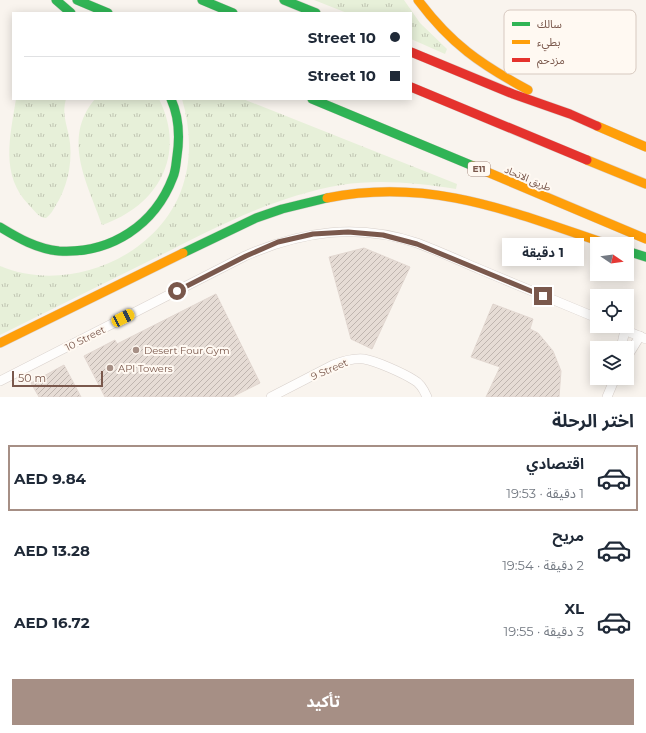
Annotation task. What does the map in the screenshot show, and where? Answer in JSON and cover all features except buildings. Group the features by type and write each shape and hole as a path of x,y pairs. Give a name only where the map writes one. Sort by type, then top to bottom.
{"highway":[{"path":"56,0 70,12"},
{"path":"77,0 106,12"},
{"path":"202,0 231,12"},
{"path":"284,0 314,12"},
{"path":"418,0 445,34 476,60 570,114"},
{"path":"412,52 513,94 570,114 646,147"},
{"path":"412,87 646,184"},
{"path":"0,227 16,238 28,243 61,251 78,251 95,248 112,243 136,229 157,209 172,185 179,153 179,136 178,120 171,100"},
{"name":"طريق الاتحاد","path":"314,100 646,239"},
{"path":"0,344 256,218 310,201 366,192 437,195 493,206 590,238"},
{"path":"634,253 646,257"}],"street":[{"name":"10 Street","path":"0,381 246,256 273,244 330,232 383,235 417,244 590,315"},
{"path":"633,333 643,337 634,348"},
{"name":"9 Street","path":"271,397 333,365 354,359 375,362 414,380 422,387 426,397"},
{"path":"607,397 612,385"}],"green space":[{"path":"314,0 404,0 420,23 447,49 445,54 412,39 412,12 344,12"},
{"path":"16,100 66,100 64,113 71,153 68,177 59,200 52,212 46,218 41,217 29,205 20,193 14,181 9,155 11,127"},
{"path":"94,100 159,100 167,120 170,140 168,158 162,176 152,192 138,205 122,216 102,225 80,162 80,130 85,114"},
{"path":"182,100 246,100 457,184 456,189 384,182 355,183 317,190 270,204 225,223 0,335 0,266 26,274 52,276 79,273 106,264 130,252 151,235 168,215 181,191 185,180 189,157 189,134"}],"traffic: fast":[{"path":"56,0 70,12"},
{"path":"77,0 106,12"},
{"path":"202,0 231,12"},
{"path":"284,0 314,12"},
{"path":"0,227 35,245 59,251 78,251 96,247 113,242 129,233 143,222 155,209 165,194 174,174 179,134 176,113 171,100"},
{"path":"314,100 473,166"},
{"path":"183,253 256,218 282,209 327,198"},
{"path":"634,253 646,257"}],"traffic: slow":[{"path":"418,0 442,29 467,52 495,71 528,90"},
{"path":"597,126 646,147"},
{"path":"587,160 646,184"},
{"path":"473,166 646,239"},
{"path":"327,198 365,193 401,192 436,195 470,201 504,210 590,238"},
{"path":"0,343 183,253"}],"traffic: jam":[{"path":"412,52 513,94 570,114 597,126"},
{"path":"412,87 587,160"}],"place":[{"name":"Desert Four Gym","path":"136,350"},
{"name":"API Towers","path":"110,368"}],"route":[{"path":"177,291 246,256 278,242 313,234 348,232 400,238 543,296"}]}
